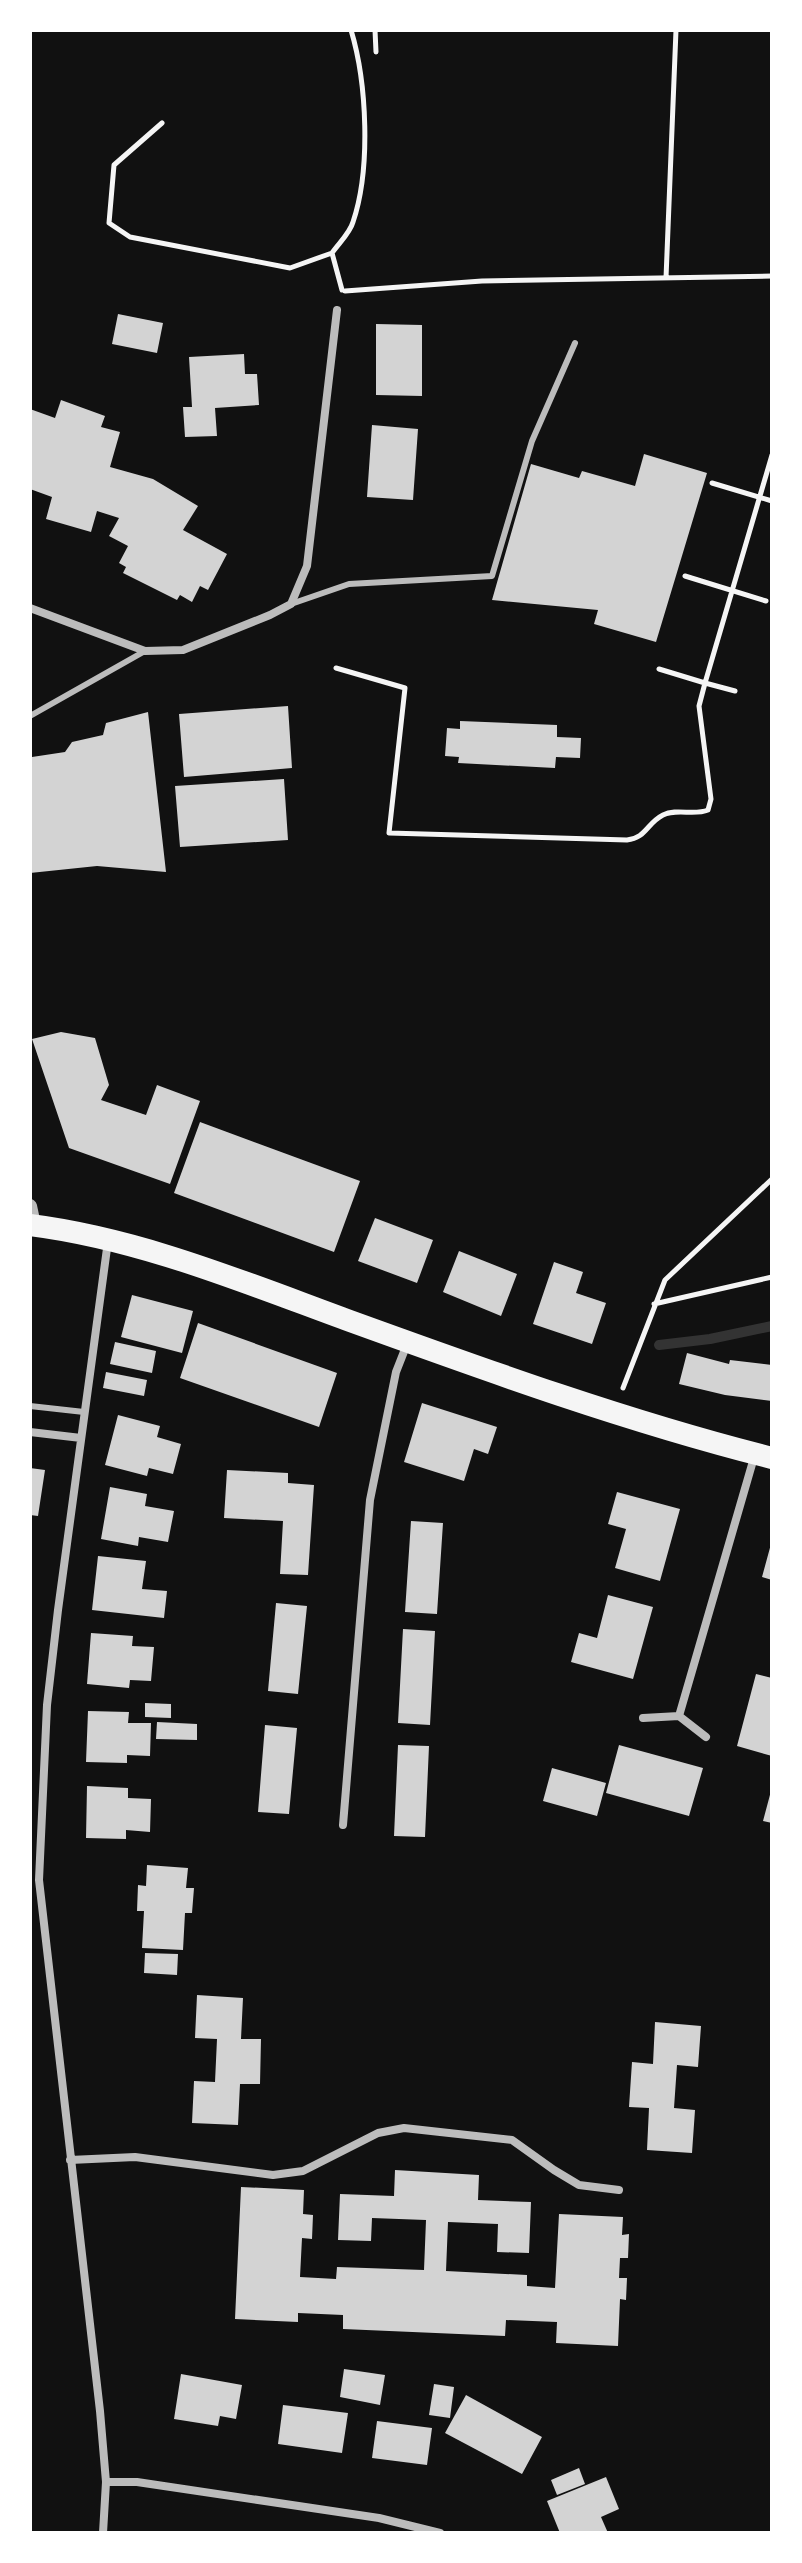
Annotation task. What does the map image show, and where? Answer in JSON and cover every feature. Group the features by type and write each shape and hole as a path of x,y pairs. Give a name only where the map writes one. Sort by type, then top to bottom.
{"highway":[{"path":"31,1219 196,1265 407,1342 614,1412 764,1456"}],"street":[{"path":"30,608 145,651 183,650 291,604 307,566 337,310"},
{"path":"103,2533 106,2482 34,1878 47,1705 108,1240"},
{"path":"343,1825 370,1500 396,1372 407,1342"},
{"path":"30,1432 81,1438"},
{"path":"679,1716 764,1456"},
{"path":"643,1718 679,1716 706,1737"},
{"path":"70,2160 135,2157 273,2175 303,2171 378,2133 404,2128 512,2140 579,2185 619,2190"},
{"path":"106,2482 137,2482 364,2516 440,2533"}],"lane":[{"path":"291,604 349,584 492,576 532,441 575,343"},
{"path":"30,716 145,651"},
{"path":"30,1406 84,1412"}],"path":[{"path":"162,123 114,165 109,223 130,237 290,268 332,253 353,225 363,182 361,61 351,30"},
{"path":"375,30 376,52"},
{"path":"666,278 676,30"},
{"path":"332,253 343,291 337,310"},
{"path":"343,291 482,281 772,276"},
{"path":"336,668 405,688 389,833 627,840 644,835 657,819 669,813 701,813 708,810 711,799 699,706 772,455"},
{"path":"712,483 772,501"},
{"path":"685,576 766,601"},
{"path":"659,669 735,691"},
{"path":"614,1412 665,1280 772,1179"},
{"path":"654,1304 772,1277"}],"building":[{"path":"118,314 163,323 157,353 112,344"},
{"path":"376,324 422,325 422,396 376,395"},
{"path":"244,354 245,374 257,374 259,405 215,408 217,436 185,437 183,407 192,407 189,357"},
{"path":"61,400 105,416 101,427 120,432 110,467 153,479 198,506 183,530 227,554 208,590 200,586 192,602 180,595 177,600 123,573 126,567 119,563 128,546 109,536 119,518 97,511 91,532 46,519 52,497 30,489 30,409 55,418"},
{"path":"372,425 418,429 413,500 367,497"},
{"path":"644,454 707,473 656,642 594,624 598,610 492,600 531,464 579,478 582,471 635,486"},
{"path":"288,706 292,768 184,777 179,714"},
{"path":"148,712 166,872 97,866 30,873 32,757 65,752 72,742 103,735 106,723"},
{"path":"460,721 557,725 557,737 581,738 580,758 556,757 555,768 458,763 459,757 445,756 447,728 460,729"},
{"path":"284,779 288,840 180,847 175,786"},
{"path":"61,1032 95,1038 109,1085 101,1100 146,1115 157,1085 200,1101 170,1184 69,1148 32,1039"},
{"path":"200,1122 360,1181 334,1252 174,1193"},
{"path":"375,1218 433,1240 417,1283 358,1261"},
{"path":"459,1251 517,1274 501,1316 443,1292"},
{"path":"554,1262 583,1272 576,1293 606,1303 592,1344 533,1324"},
{"path":"132,1295 193,1311 182,1353 121,1337"},
{"path":"198,1323 337,1373 319,1427 180,1378"},
{"path":"115,1342 156,1351 152,1373 110,1364"},
{"path":"687,1353 729,1364 730,1360 772,1365 772,1401 725,1395 679,1384"},
{"path":"106,1372 147,1380 144,1396 103,1388"},
{"path":"422,1403 497,1427 488,1454 474,1449 464,1481 404,1462"},
{"path":"118,1415 160,1426 157,1437 181,1444 173,1474 149,1468 147,1476 105,1465"},
{"path":"30,1468 45,1470 38,1516 30,1515"},
{"path":"227,1470 288,1473 288,1483 314,1485 308,1575 280,1574 283,1521 224,1518"},
{"path":"110,1487 147,1494 145,1506 174,1511 168,1542 139,1537 138,1546 101,1539"},
{"path":"617,1492 680,1509 660,1581 615,1568 626,1529 608,1524"},
{"path":"411,1521 443,1523 437,1614 405,1612"},
{"path":"772,1544 772,1580 762,1577"},
{"path":"98,1556 146,1561 142,1589 167,1591 164,1618 92,1610"},
{"path":"608,1595 653,1607 633,1679 571,1662 579,1633 597,1638"},
{"path":"276,1603 307,1606 298,1694 268,1691"},
{"path":"403,1629 435,1631 430,1725 398,1723"},
{"path":"91,1633 133,1636 132,1646 154,1647 151,1681 130,1680 129,1688 87,1684"},
{"path":"756,1674 772,1678 772,1756 737,1746"},
{"path":"145,1703 171,1704 171,1718 145,1717"},
{"path":"88,1711 129,1712 128,1723 151,1723 150,1756 127,1755 127,1763 86,1762"},
{"path":"157,1722 197,1724 197,1740 156,1739"},
{"path":"265,1725 297,1728 289,1814 258,1812"},
{"path":"398,1745 429,1746 425,1837 394,1836"},
{"path":"619,1745 703,1768 689,1816 606,1793"},
{"path":"552,1768 606,1783 597,1816 543,1801"},
{"path":"87,1786 128,1788 128,1798 151,1799 150,1832 126,1830 126,1839 86,1838"},
{"path":"772,1791 772,1823 763,1821"},
{"path":"147,1865 188,1868 186,1888 194,1888 192,1913 185,1913 183,1950 142,1948 144,1911 137,1911 138,1885 146,1886"},
{"path":"145,1953 178,1954 177,1975 144,1973"},
{"path":"197,1995 243,1998 241,2039 261,2039 260,2084 240,2084 238,2125 192,2123 194,2081 215,2082 217,2039 195,2038"},
{"path":"655,2022 701,2026 698,2067 677,2065 674,2108 695,2110 692,2153 647,2150 649,2108 629,2107 632,2062 653,2064"},
{"path":"395,2170 479,2175 478,2200 531,2202 529,2253 497,2252 498,2224 448,2222 446,2271 527,2275 527,2286 555,2288 559,2214 623,2217 622,2235 629,2234 628,2258 620,2258 619,2278 627,2278 626,2300 620,2299 618,2346 556,2343 557,2322 506,2320 505,2336 343,2329 343,2315 298,2313 298,2322 235,2319 241,2187 304,2190 303,2214 313,2215 312,2239 302,2238 300,2277 336,2279 337,2267 424,2270 426,2220 372,2218 371,2241 338,2240 340,2194 394,2196"},
{"path":"344,2369 385,2375 380,2405 340,2397"},
{"path":"181,2374 242,2385 236,2419 220,2416 218,2426 174,2419"},
{"path":"434,2384 454,2387 450,2418 429,2415"},
{"path":"466,2395 542,2437 522,2474 445,2433"},
{"path":"283,2405 348,2413 342,2453 278,2444"},
{"path":"377,2421 432,2428 427,2465 372,2458"},
{"path":"579,2468 585,2484 557,2495 551,2480"},
{"path":"606,2477 619,2509 601,2517 608,2533 560,2533 547,2501"}],"waterway":[{"path":"659,1345 710,1339 772,1326"}]}
